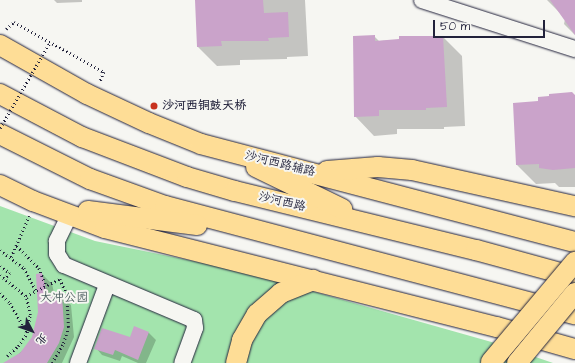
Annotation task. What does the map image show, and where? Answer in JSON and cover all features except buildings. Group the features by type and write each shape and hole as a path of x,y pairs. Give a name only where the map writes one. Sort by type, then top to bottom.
{"main road":[{"name":"沙河西路辅路","path":"2,38 58,79 119,110 178,135 221,150 311,172 575,242"},
{"name":"沙河西路","path":"0,94 82,137 180,174 235,191 376,225 575,278"},
{"path":"0,134 90,179 165,206 575,314"},
{"path":"221,150 376,225"},
{"path":"311,172 378,167 412,170 575,206"},
{"path":"0,185 31,208 69,216 106,228 314,280 575,349"},
{"path":"31,208 257,231"},
{"path":"490,362 575,262"},
{"path":"236,363 246,331 257,314 281,293 314,280"},
{"path":"517,363 575,293"}],"street":[{"path":"422,0 457,6 575,49"},
{"path":"69,216 57,241 57,254 64,265 108,285 194,320 195,328 182,363"},
{"path":"78,363 108,285"}],"path":[{"path":"2,38 14,22 104,72 100,83"},
{"path":"0,128 50,42"},
{"path":"11,257 17,246 31,208"},
{"path":"17,246 39,268 46,285"},
{"path":"0,250 24,268 36,291"},
{"path":"0,266 10,273 5,279"},
{"path":"0,275 26,296 30,315 27,333 18,346 7,356"},
{"path":"26,296 60,279 67,294 69,327 63,345 52,363"},
{"path":"0,293 10,303 27,333"}],"green space":[{"name":"大冲公园","path":"0,206 95,241 237,270 495,343 553,363 0,363"}],"place":[{"name":"沙河西铜鼓天桥","path":"154,106"}]}
